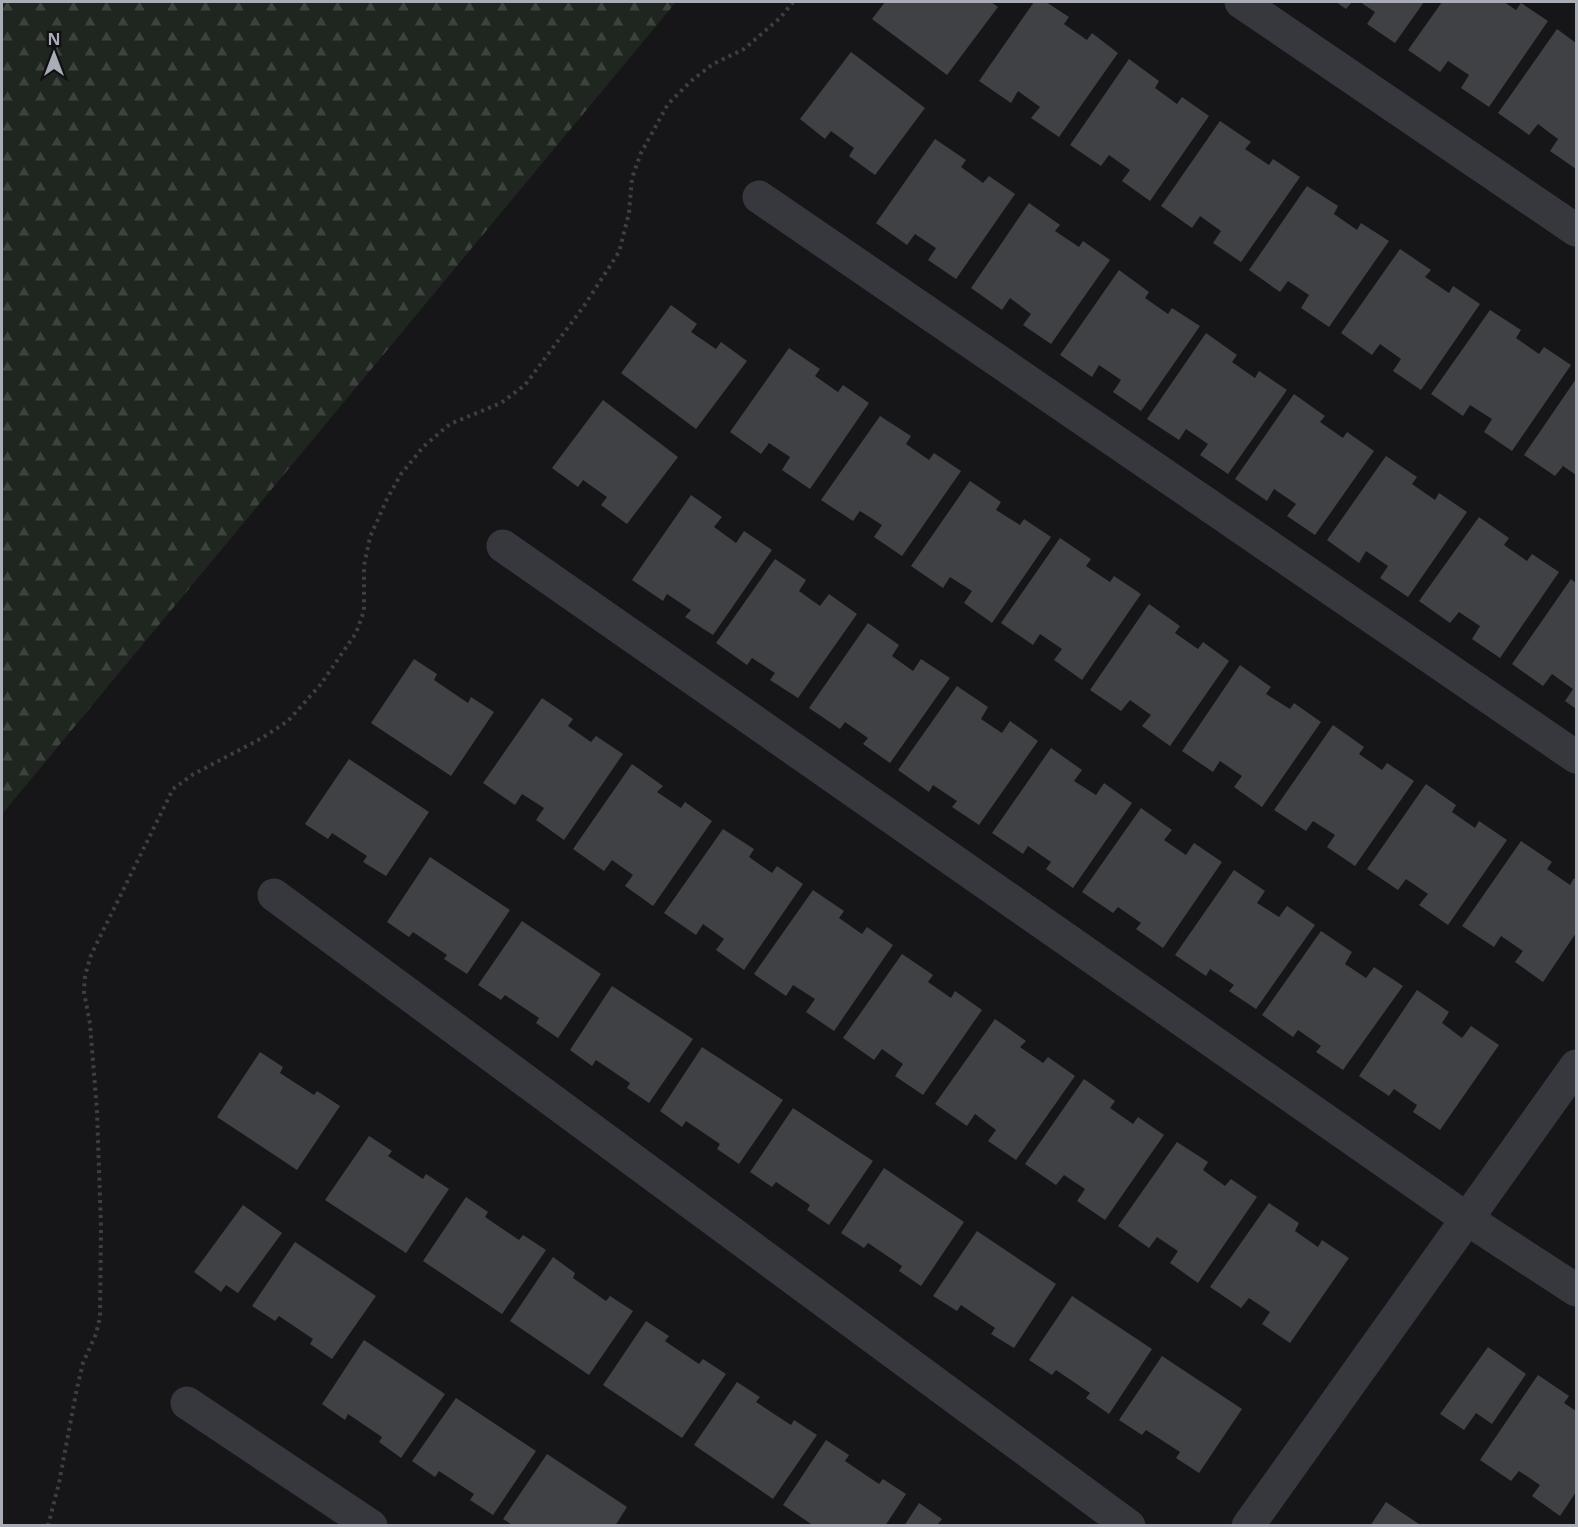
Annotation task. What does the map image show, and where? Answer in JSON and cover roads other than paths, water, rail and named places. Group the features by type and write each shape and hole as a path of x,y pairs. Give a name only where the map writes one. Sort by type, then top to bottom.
{"street":[{"path":"1241,2 1576,230"},
{"path":"759,197 1576,757"},
{"path":"503,546 1467,1219 1576,1290"},
{"path":"274,895 1129,1526"},
{"path":"1248,1526 1576,1066"},
{"path":"187,1403 371,1526"}]}
